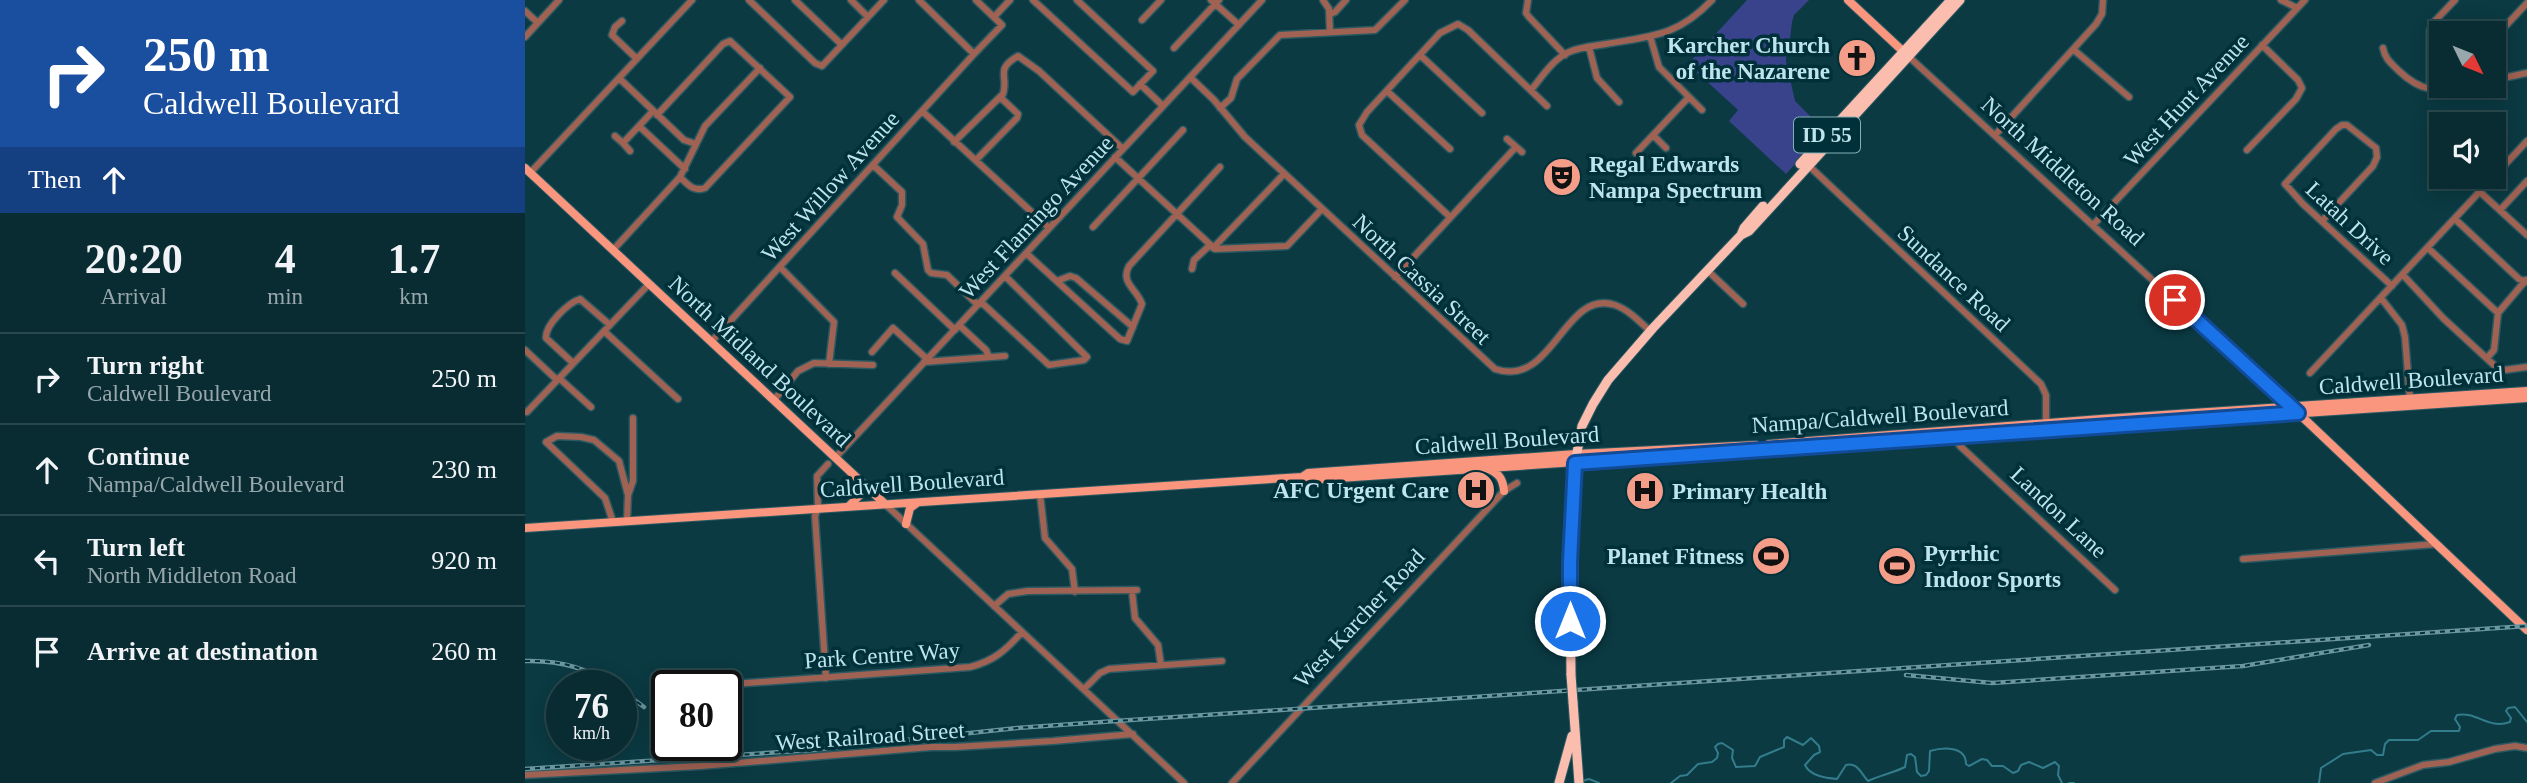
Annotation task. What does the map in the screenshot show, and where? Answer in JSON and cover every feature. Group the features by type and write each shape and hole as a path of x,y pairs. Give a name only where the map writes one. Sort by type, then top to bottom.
{"highway":[{"name":"ID 55","path":"1741,235 1749,232 1951,0"},
{"name":"ID 55","path":"1559,783 1572,757 1574,728 1570,562 1576,458 1582,426 1600,392 1650,331 1741,235 1751,219 1960,0"},
{"name":"ID 55","path":"1572,757 1580,780"}],"main road":[{"name":"North Middleton Road","path":"1848,0 1906,54"},
{"name":"North Midland Boulevard","path":"528,170 774,400 832,461 862,483 885,505"},
{"name":"Caldwell Boulevard","path":"2046,427 2410,402 2527,391"},
{"name":"Caldwell Boulevard","path":"2410,402 2446,404 2527,398"},
{"name":"North Middleton Road","path":"2294,410 2527,630"},
{"name":"Nampa/Caldwell Boulevard","path":"1717,451 2046,427"},
{"name":"Caldwell Boulevard","path":"1302,477 1308,473 1717,451"},
{"name":"Caldwell Boulevard","path":"525,528 1302,477 1309,480 1485,468 1576,458"},
{"path":"1485,468 1496,472 1501,478 1504,491"},
{"path":"849,506 861,494 862,483"},
{"path":"906,524 910,508 918,503"}],"street":[{"path":"525,37 559,0"},
{"path":"749,0 815,63 822,66 884,0"},
{"path":"795,0 842,45"},
{"path":"851,0 868,17"},
{"path":"919,0 974,54"},
{"path":"976,0 994,17 1010,0"},
{"path":"1033,0 1133,92 1153,71 1077,0"},
{"path":"1142,20 1161,0"},
{"name":"West Flamingo Avenue","path":"832,461 1262,0"},
{"path":"1324,0 1330,14 1330,32"},
{"path":"1330,14 1346,0"},
{"path":"1220,108 1231,97 1237,79 1275,38 1286,34 1377,29 1405,0"},
{"path":"1528,0 1526,13 1565,54"},
{"path":"1531,90 1557,59 1565,54 1650,36 1688,23 1709,3 1700,0"},
{"path":"1996,134 2100,18 2103,0"},
{"path":"2281,0 2297,8"},
{"name":"West Hunt Avenue","path":"2093,225 2305,0"},
{"path":"1174,48 1215,1 1239,25"},
{"path":"2435,21 2452,1"},
{"path":"528,170 637,59 686,2"},
{"path":"2506,25 2527,3"},
{"path":"525,11 538,23"},
{"name":"West Willow Avenue","path":"711,342 1002,25 994,17"},
{"path":"622,21 615,27 612,35 637,59"},
{"path":"1450,217 1362,135 1359,125 1367,112 1440,33 1458,24 1468,30 1547,106"},
{"path":"1650,36 1659,67 1702,110"},
{"path":"623,143 723,44 730,41 790,97 705,188 693,189 680,177"},
{"path":"2247,150 2295,100 2302,88 2298,80 2262,45"},
{"path":"1589,47 1597,78 1619,102"},
{"path":"2383,48 2386,58 2411,82 2420,88 2429,89"},
{"path":"2074,50 2129,97"},
{"name":"North Middleton Road","path":"1906,54 2294,410"},
{"path":"1420,55 1482,113"},
{"path":"954,142 1000,97 1005,87 1003,69 1018,56 1123,149"},
{"path":"613,250 680,177 705,126 760,68"},
{"path":"2506,77 2527,73"},
{"name":"North Cassia Street","path":"1190,77 1238,130 1488,364 1502,371 1516,372 1531,366 1590,306 1607,303 1618,306 1650,331"},
{"path":"619,78 684,139 696,144"},
{"path":"1140,84 1163,106"},
{"path":"1387,91 1450,149"},
{"path":"976,160 1017,118 1018,114 1000,97"},
{"path":"1636,153 1688,97"},
{"path":"922,111 1049,228"},
{"name":"Latah Drive","path":"2322,221 2376,162 2377,152 2361,134 2347,125 2342,125 2331,135 2285,184 2322,221 2392,286"},
{"path":"639,126 685,169"},
{"path":"1093,227 1183,130"},
{"path":"1653,135 1666,148"},
{"path":"615,136 630,151"},
{"path":"1395,277 1450,217 1519,150 1507,139"},
{"path":"2310,373 2526,143"},
{"path":"1115,157 1211,246 1221,250 1287,246 1322,209"},
{"name":"Sundance Road","path":"1808,164 2041,384 2046,395 2046,427"},
{"path":"873,165 902,192 902,205 897,217 923,244 927,270 947,275 1045,363 1049,365 1084,360 1087,357 1005,276"},
{"path":"1026,253 1120,339 1127,341 1142,304 1126,281 1125,274 1129,266 1220,167"},
{"path":"1192,269 1194,260 1284,174"},
{"path":"2501,209 2527,181"},
{"path":"2480,192 2527,235"},
{"path":"2455,219 2519,279 2526,280"},
{"path":"2428,248 2498,313"},
{"path":"779,267 834,322 828,364"},
{"path":"1707,271 1743,304"},
{"path":"895,273 985,350 989,357"},
{"path":"2403,275 2495,366 2504,370 2527,367"},
{"path":"1057,281 1070,276 1076,278 1133,327"},
{"path":"2487,358 2494,350 2498,313 2526,280"},
{"path":"527,412 649,284"},
{"path":"2381,298 2402,325 2410,402"},
{"path":"573,363 546,338 546,331 552,323 574,301 580,299 610,325"},
{"path":"872,352 893,328 926,361 1005,356"},
{"path":"604,331 678,399"},
{"path":"525,350 591,407"},
{"path":"774,400 805,366 873,365"},
{"path":"628,495 633,481 633,418"},
{"name":"Landon Lane","path":"1953,433 1961,446 2115,590"},
{"path":"613,522 605,498 546,442 558,436 594,440 619,461 628,495 627,521"},
{"path":"826,678 815,516 818,508 817,476 832,461"},
{"name":"West Karcher Road","path":"1232,783 1504,491 1517,483"},
{"path":"1040,494 1045,538 1070,565 1075,577 1075,592"},
{"name":"North Midland Boulevard","path":"885,505 1184,783"},
{"path":"2243,559 2436,544"},
{"path":"994,606 1008,594 1019,592 1134,591 1135,618 1158,645 1161,665"},
{"name":"Park Centre Way","path":"742,683 982,664 1002,654 1022,632"},
{"path":"1084,689 1100,673 1109,669 1222,661"},
{"name":"West Railroad Street","path":"525,775 700,766 1133,734"},
{"path":"2375,783 2423,765 2449,762 2495,749 2527,748"}],"shaded area":[{"path":"1747,0 1809,0 1794,15 1786,61 1795,101 1825,131 1786,174 1729,121 1738,110 1688,64"}],"waterway":[{"path":"2319,783 2321,768 2343,754 2371,750 2377,755 2383,755 2385,744 2389,740 2418,740 2431,731 2459,731 2460,727 2455,719 2457,715 2464,714 2502,724 2510,722 2511,718 2506,711 2515,707 2527,722"},
{"path":"1671,783 1680,776 1687,775 1698,764 1712,762 1717,758 1715,747 1718,744 1722,743 1733,750 1732,758 1736,767 1755,766 1760,757 1784,747 1787,737 1803,745 1811,738 1819,746 1820,752 1805,765 1814,774 1828,778 1837,779 1846,765 1854,765 1868,781 1905,767 1907,755 1911,754 1915,757 1917,772 1921,776 1926,775 1929,771 1930,751 1953,749 1962,754 1969,766 1982,759 1992,766 2003,766 2013,773 2029,762 2043,768 2055,762 2059,766 2058,775 2062,783"},
{"path":"1582,781 1589,779 1599,783"},
{"path":"2069,783 2074,783"}],"railway":[{"path":"525,769 812,750 1017,728 2527,626"},
{"path":"1906,675 1992,683 2243,666 2369,645"},
{"path":"525,661 549,662 583,670"},
{"path":"637,702 644,707"}],"place":[{"name":"Karcher Church of the Nazarene","path":"1857,58"},
{"name":"Regal Edwards Nampa Spectrum","path":"1562,177"},
{"name":"AFC Urgent Care","path":"1476,490"},
{"name":"Primary Health","path":"1645,491"},
{"name":"Planet Fitness","path":"1771,556"},
{"name":"Pyrrhic Indoor Sports","path":"1897,566"}],"route":[{"path":"1570,621 1575,463 2298,413 2175,300"}]}
